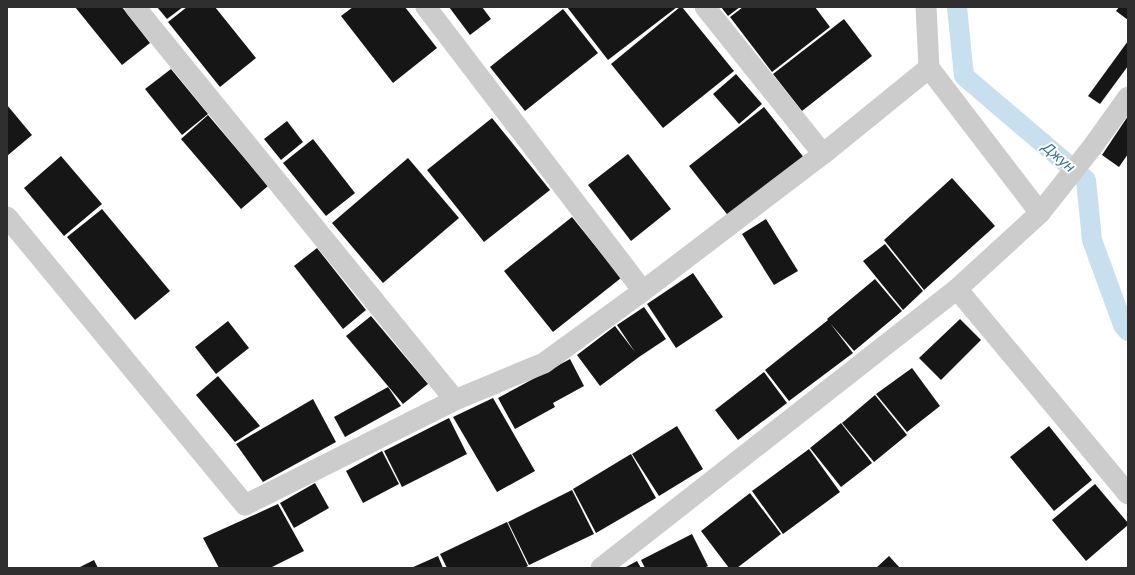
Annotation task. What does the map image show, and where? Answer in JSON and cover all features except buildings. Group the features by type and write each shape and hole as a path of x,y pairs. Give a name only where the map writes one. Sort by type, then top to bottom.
{"street":[{"path":"135,7 455,400"},
{"path":"426,7 643,291"},
{"path":"705,7 823,154"},
{"path":"926,7 929,68 1040,213"},
{"path":"7,217 245,505 455,400 544,363 643,291 823,154 929,68"},
{"path":"601,568 957,289 1040,213 1093,146 1128,98"},
{"path":"957,289 1128,494"}],"waterway":[{"name":"Джун","path":"957,7 964,76 1086,180 1092,240 1123,325 1128,331"}]}
